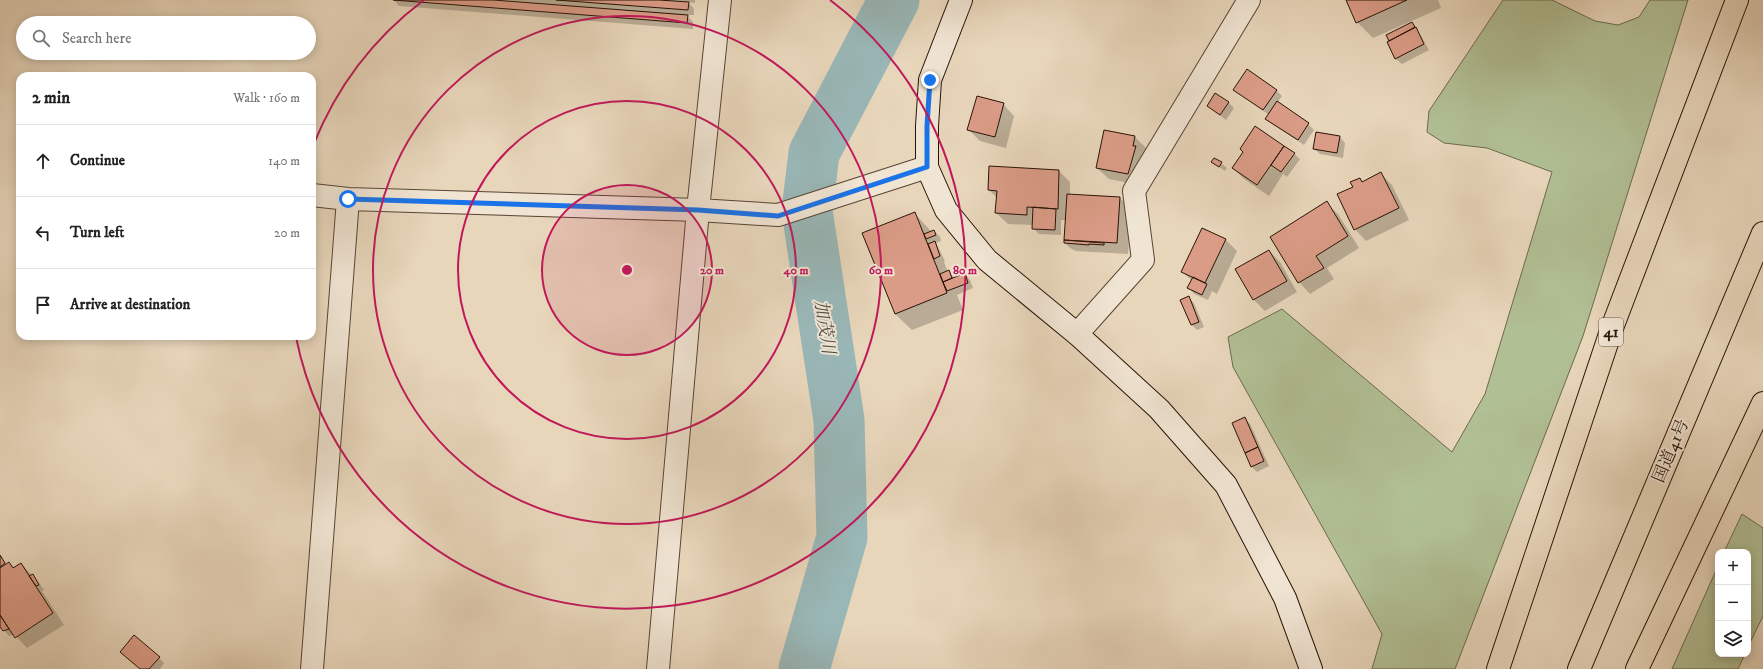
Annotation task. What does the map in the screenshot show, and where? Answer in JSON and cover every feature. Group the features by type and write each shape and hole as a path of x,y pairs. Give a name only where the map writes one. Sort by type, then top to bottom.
{"highway":[{"name":"41","path":"1498,669 1612,328 1737,0"},
{"name":"国道41号","path":"1579,669 1763,233"},
{"name":"国道41号","path":"1595,669 1763,268"},
{"path":"1637,669 1763,403"}],"street":[{"path":"658,669 698,210 720,0"},
{"path":"961,0 930,80 927,126 927,167 946,210 987,260 1077,334 1159,409 1226,485 1285,598 1311,669"},
{"path":"1077,334 1143,260 1134,191 1249,0"},
{"path":"316,195 348,199 698,210 778,216 927,167"},
{"path":"312,669 348,199"}],"green space":[{"path":"1503,0 1552,0 1595,21 1618,25 1639,17 1650,0 1688,0 1583,336 1455,669 1372,669 1382,634 1233,367 1228,337 1282,309 1452,452 1485,394 1552,172 1487,148 1444,143 1427,132 1429,111"},
{"path":"1742,514 1763,528 1763,616 1751,641 1751,549 1725,549"},
{"path":"1715,573 1715,657 1744,657 1738,669 1672,669"}],"building":[{"path":"393,0 493,0 688,15 687,23"},
{"path":"556,0 659,0 689,2 688,10"},
{"path":"1346,0 1407,0 1356,23"},
{"path":"1412,22 1415,27 1389,41 1386,35"},
{"path":"1416,27 1424,44 1395,59 1387,42"},
{"path":"1247,69 1277,90 1263,110 1233,90"},
{"path":"1215,93 1229,102 1220,115 1207,106"},
{"path":"977,96 1004,103 995,137 967,130"},
{"path":"1277,101 1309,123 1298,140 1265,119"},
{"path":"1255,126 1284,146 1257,185 1232,168 1243,152 1240,149"},
{"path":"1104,130 1135,136 1133,146 1136,146 1128,174 1096,168"},
{"path":"1316,132 1340,136 1337,153 1313,149"},
{"path":"1284,146 1295,153 1281,172 1271,165"},
{"path":"1214,158 1222,162 1219,167 1211,162"},
{"path":"989,166 1059,170 1058,209 1027,207 1027,215 995,213 997,191 988,190"},
{"path":"1381,172 1399,208 1354,230 1337,194 1353,187 1350,182 1360,178 1362,182"},
{"path":"1067,194 1120,197 1117,243 1064,240"},
{"path":"1327,201 1348,236 1316,256 1324,268 1298,283 1270,237"},
{"path":"1033,207 1056,209 1055,230 1032,229"},
{"path":"915,212 947,293 895,314 862,233"},
{"path":"1202,228 1226,239 1205,283 1181,272"},
{"path":"934,230 936,235 926,239 924,234"},
{"path":"1064,240 1104,243 1104,245 1064,243"},
{"path":"935,241 940,256 934,259 928,244"},
{"path":"1269,250 1287,281 1253,300 1235,269"},
{"path":"949,270 952,278 943,282 940,274"},
{"path":"965,273 968,283 947,291 943,282"},
{"path":"1193,277 1207,284 1202,295 1187,288"},
{"path":"1189,296 1199,322 1191,325 1180,300"},
{"path":"1245,417 1258,447 1245,453 1232,423"},
{"path":"1258,447 1264,461 1251,467 1245,453"},
{"path":"0,555 5,563 0,567"},
{"path":"9,562 13,568 21,563 53,613 15,638 0,615 0,568"},
{"path":"33,574 39,585 36,586 29,576"},
{"path":"0,615 9,629 3,631 0,627"},
{"path":"134,635 160,657 149,669 140,669 120,652"}],"waterway":[{"name":"加茂川","path":"804,669 842,537 839,420 807,211 814,153 894,0"}],"route":[{"path":"348,199 698,210 778,216 927,167 927,126 930,80"}]}
